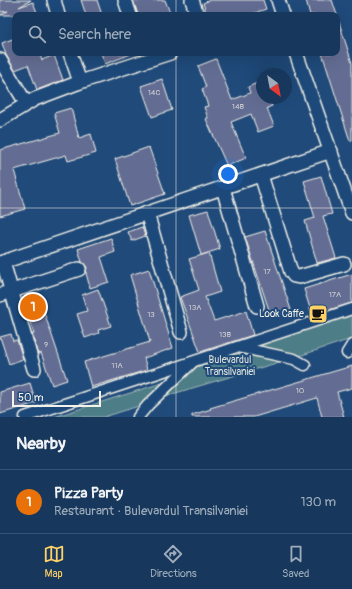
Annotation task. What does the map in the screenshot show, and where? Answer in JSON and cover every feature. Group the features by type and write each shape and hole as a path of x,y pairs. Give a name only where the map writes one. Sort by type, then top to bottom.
{"street":[{"path":"54,0 57,12"},
{"path":"125,0 129,12"},
{"path":"192,0 196,12"},
{"path":"278,0 282,12"},
{"path":"71,56 80,82"},
{"path":"297,56 331,151 346,179 352,213"},
{"path":"0,120 26,103 144,57"},
{"path":"0,60 26,103"},
{"path":"34,369 6,294 1,262 331,151"},
{"path":"261,175 291,272 294,276 299,277 344,264"},
{"path":"223,188 257,306"},
{"path":"147,214 180,332"},
{"path":"6,294 79,269"},
{"path":"25,417 352,309"},
{"path":"238,347 294,359 305,365"},
{"path":"138,417 148,405 195,361"}],"green space":[{"name":"Bulevardul Transilvaniei","path":"352,313 352,337 348,340 296,357 252,346"},
{"name":"Bulevardul Transilvaniei","path":"240,351 283,361 159,398 195,365"},
{"path":"165,382 145,404 104,417 54,417"}],"building":[{"path":"0,0 31,0 19,7 33,2 37,12 12,12 12,15 0,15 8,11 0,12"},
{"path":"81,0 97,0 101,12 85,12"},
{"path":"133,0 165,0 170,12 137,12"},
{"path":"210,0 263,0 266,9 258,12 206,12 203,3"},
{"path":"306,0 332,0 336,12 309,12"},
{"path":"340,25 352,63 352,140 350,141 323,56 340,56"},
{"path":"12,39 12,56 40,56 42,60 54,56 63,80 37,90 28,65 15,70 6,55 2,43"},
{"path":"102,56 126,56 105,64"},
{"path":"216,59 232,100 250,93 248,87 256,84 256,104 271,104 272,106 267,108 274,126 258,132 251,114 231,122 246,158 227,166 206,119 208,118 204,107 208,106 202,89 206,87 198,66"},
{"path":"162,79 172,110 152,117 141,86"},
{"path":"71,108 79,138 91,134 96,153 68,161 66,155 14,170 25,209 0,216 0,150 60,133 54,113"},
{"path":"149,147 165,194 130,206 115,159"},
{"path":"321,176 332,214 323,216 336,258 317,263 305,221 315,218 304,181"},
{"path":"208,210 220,249 201,255 189,215"},
{"path":"142,227 145,236 132,241 128,232"},
{"path":"265,231 291,310 271,316 245,237"},
{"path":"111,238 115,252 101,257 109,282 90,288 86,273 87,267 82,262 78,249"},
{"path":"209,253 220,292 205,297 214,321 246,311 253,335 200,352 180,297 199,290 189,259"},
{"path":"149,269 173,348 144,358 147,370 91,387 84,362 150,342 130,275"},
{"path":"352,274 352,303 312,315 304,289"},
{"path":"98,289 111,326 98,330 99,333 85,338 77,314 87,311 82,295"},
{"path":"41,303 67,380 52,385 41,353 38,354 32,334 34,334 26,309"},
{"path":"11,334 13,341 17,340 23,359 9,364 0,337"},
{"path":"352,366 352,388 337,392 344,417 322,417 317,398 254,417 192,417 192,415 211,409 210,408"},
{"path":"30,383 36,403 0,414 0,392"}],"place":[{"name":"Pizza Party","path":"33,307"},
{"name":"Look Caffe","path":"318,314"}]}
